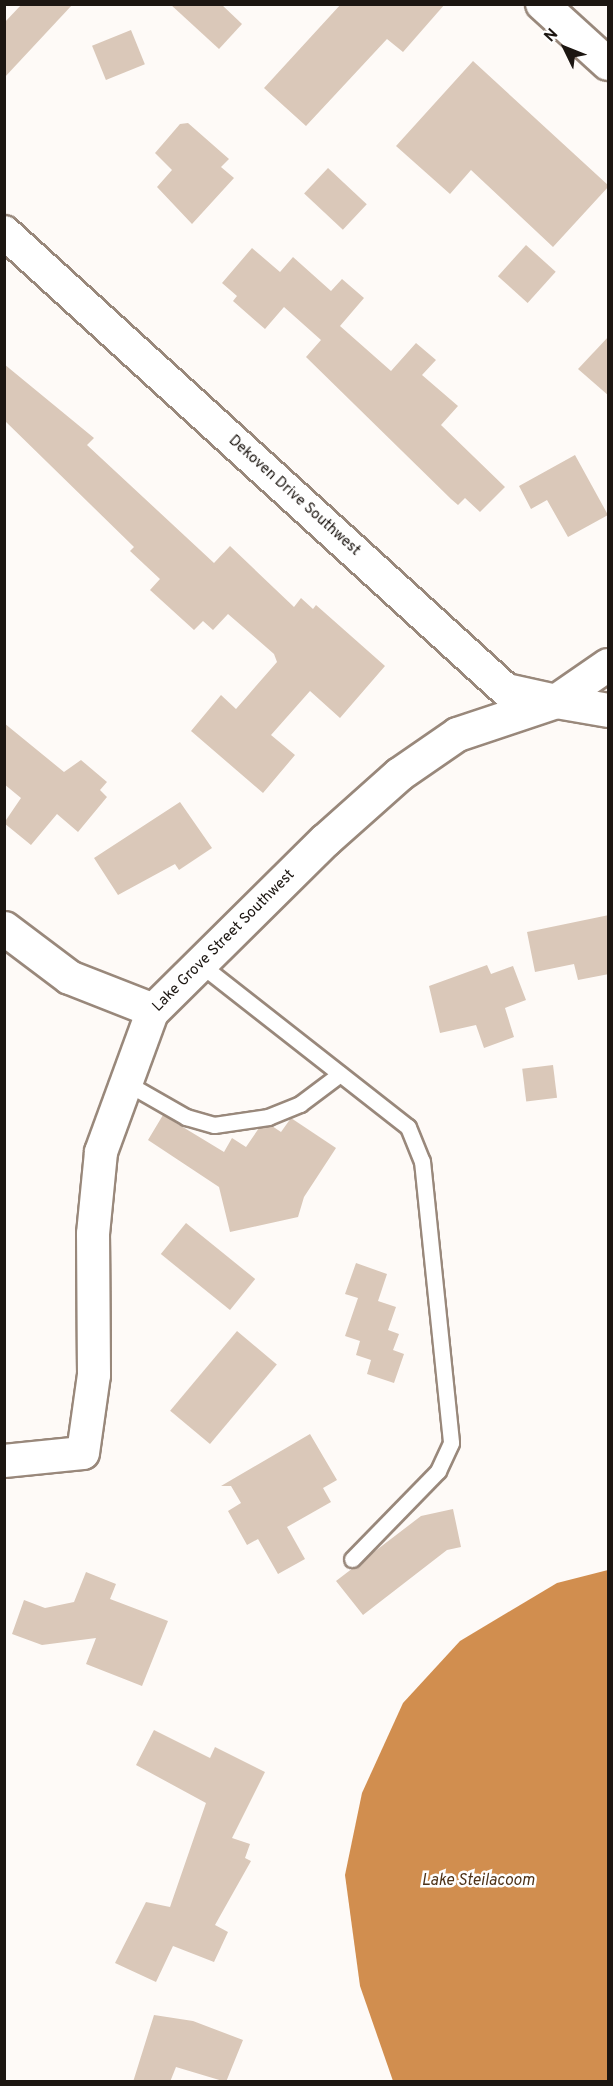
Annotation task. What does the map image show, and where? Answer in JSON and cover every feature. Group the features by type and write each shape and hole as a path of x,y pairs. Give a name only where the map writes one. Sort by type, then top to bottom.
{"street":[{"path":"542,4 609,64"},
{"name":"Dekoven Drive Southwest","path":"4,232 506,690 609,710"},
{"name":"Lake Grove Street Southwest","path":"4,1461 82,1453 94,1375 93,1234 101,1152 123,1081 153,1010 399,774 457,734 556,701 609,665"},
{"path":"4,928 69,977 153,1010"}],"lane":[{"path":"200,964 408,1127 417,1144 451,1443 438,1471 352,1559"},
{"path":"123,1081 186,1117 214,1125 268,1117 300,1104 340,1074"}],"water":[{"name":"Lake Steilacoom","path":"608,1570 608,2081 393,2081 360,1986 345,1875 362,1793 403,1703 460,1641 557,1583"}],"building":[{"path":"22,4 73,4 4,78 4,23"},
{"path":"170,4 221,4 242,24 219,49"},
{"path":"341,4 445,4 403,52 387,39 306,126 264,88"},
{"path":"131,30 145,64 106,80 92,46"},
{"path":"473,61 609,186 553,247 471,170 450,194 396,146"},
{"path":"188,123 229,159 221,167 234,178 192,224 157,187 172,170 155,153 180,124"},
{"path":"328,168 367,204 343,230 304,194"},
{"path":"526,245 556,272 528,303 498,276"},
{"path":"252,248 280,272 293,257 331,291 342,279 364,298 340,326 391,371 416,343 436,360 422,375 458,406 441,425 505,487 480,512 465,498 458,505 451,499 306,357 321,340 284,307 265,329 233,301 237,296 222,283"},
{"path":"609,336 609,396 578,369"},
{"path":"4,364 94,438 87,445 214,563 230,546 294,607 301,598 313,609 316,605 385,666 340,718 310,691 271,735 295,755 263,793 191,731 221,695 236,709 277,662 274,654 228,614 213,630 203,621 194,630 150,590 160,579 130,551 134,547 4,420"},
{"path":"575,455 608,515 568,537 547,500 531,509 519,486"},
{"path":"4,723 64,772 81,760 107,782 100,790 107,797 78,832 57,814 31,845 4,823 21,798 4,784"},
{"path":"180,802 212,848 179,870 175,864 118,895 94,858"},
{"path":"609,915 609,974 578,980 574,964 535,972 527,932"},
{"path":"487,965 491,974 513,966 526,1000 505,1008 514,1037 484,1048 476,1025 440,1033 429,986"},
{"path":"553,1065 557,1098 526,1102 522,1069"},
{"path":"163,1115 224,1152 232,1138 246,1147 259,1128 272,1126 281,1132 291,1118 336,1148 304,1197 298,1217 230,1232 219,1187 148,1140"},
{"path":"186,1223 255,1279 230,1310 161,1254"},
{"path":"356,1263 387,1274 378,1301 396,1307 388,1330 399,1334 393,1350 404,1354 394,1383 367,1374 371,1360 356,1355 360,1341 345,1336 358,1298 345,1294"},
{"path":"237,1331 277,1364 210,1444 170,1411"},
{"path":"310,1434 337,1480 323,1488 331,1502 287,1527 305,1559 278,1574 258,1539 247,1545 228,1511 241,1503 231,1486 221,1486"},
{"path":"453,1509 461,1547 447,1550 363,1615 336,1581 421,1516"},
{"path":"86,1572 116,1584 110,1599 168,1621 142,1686 86,1664 96,1638 42,1645 12,1634 24,1600 45,1608 74,1602"},
{"path":"154,1730 210,1758 215,1747 265,1772 232,1838 250,1844 245,1858 251,1861 215,1925 228,1932 214,1962 173,1946 156,1982 115,1963 146,1902 170,1907 206,1803 136,1765"},
{"path":"154,2015 193,2021 243,2040 226,2082 176,2067 170,2082 133,2082"}]}
